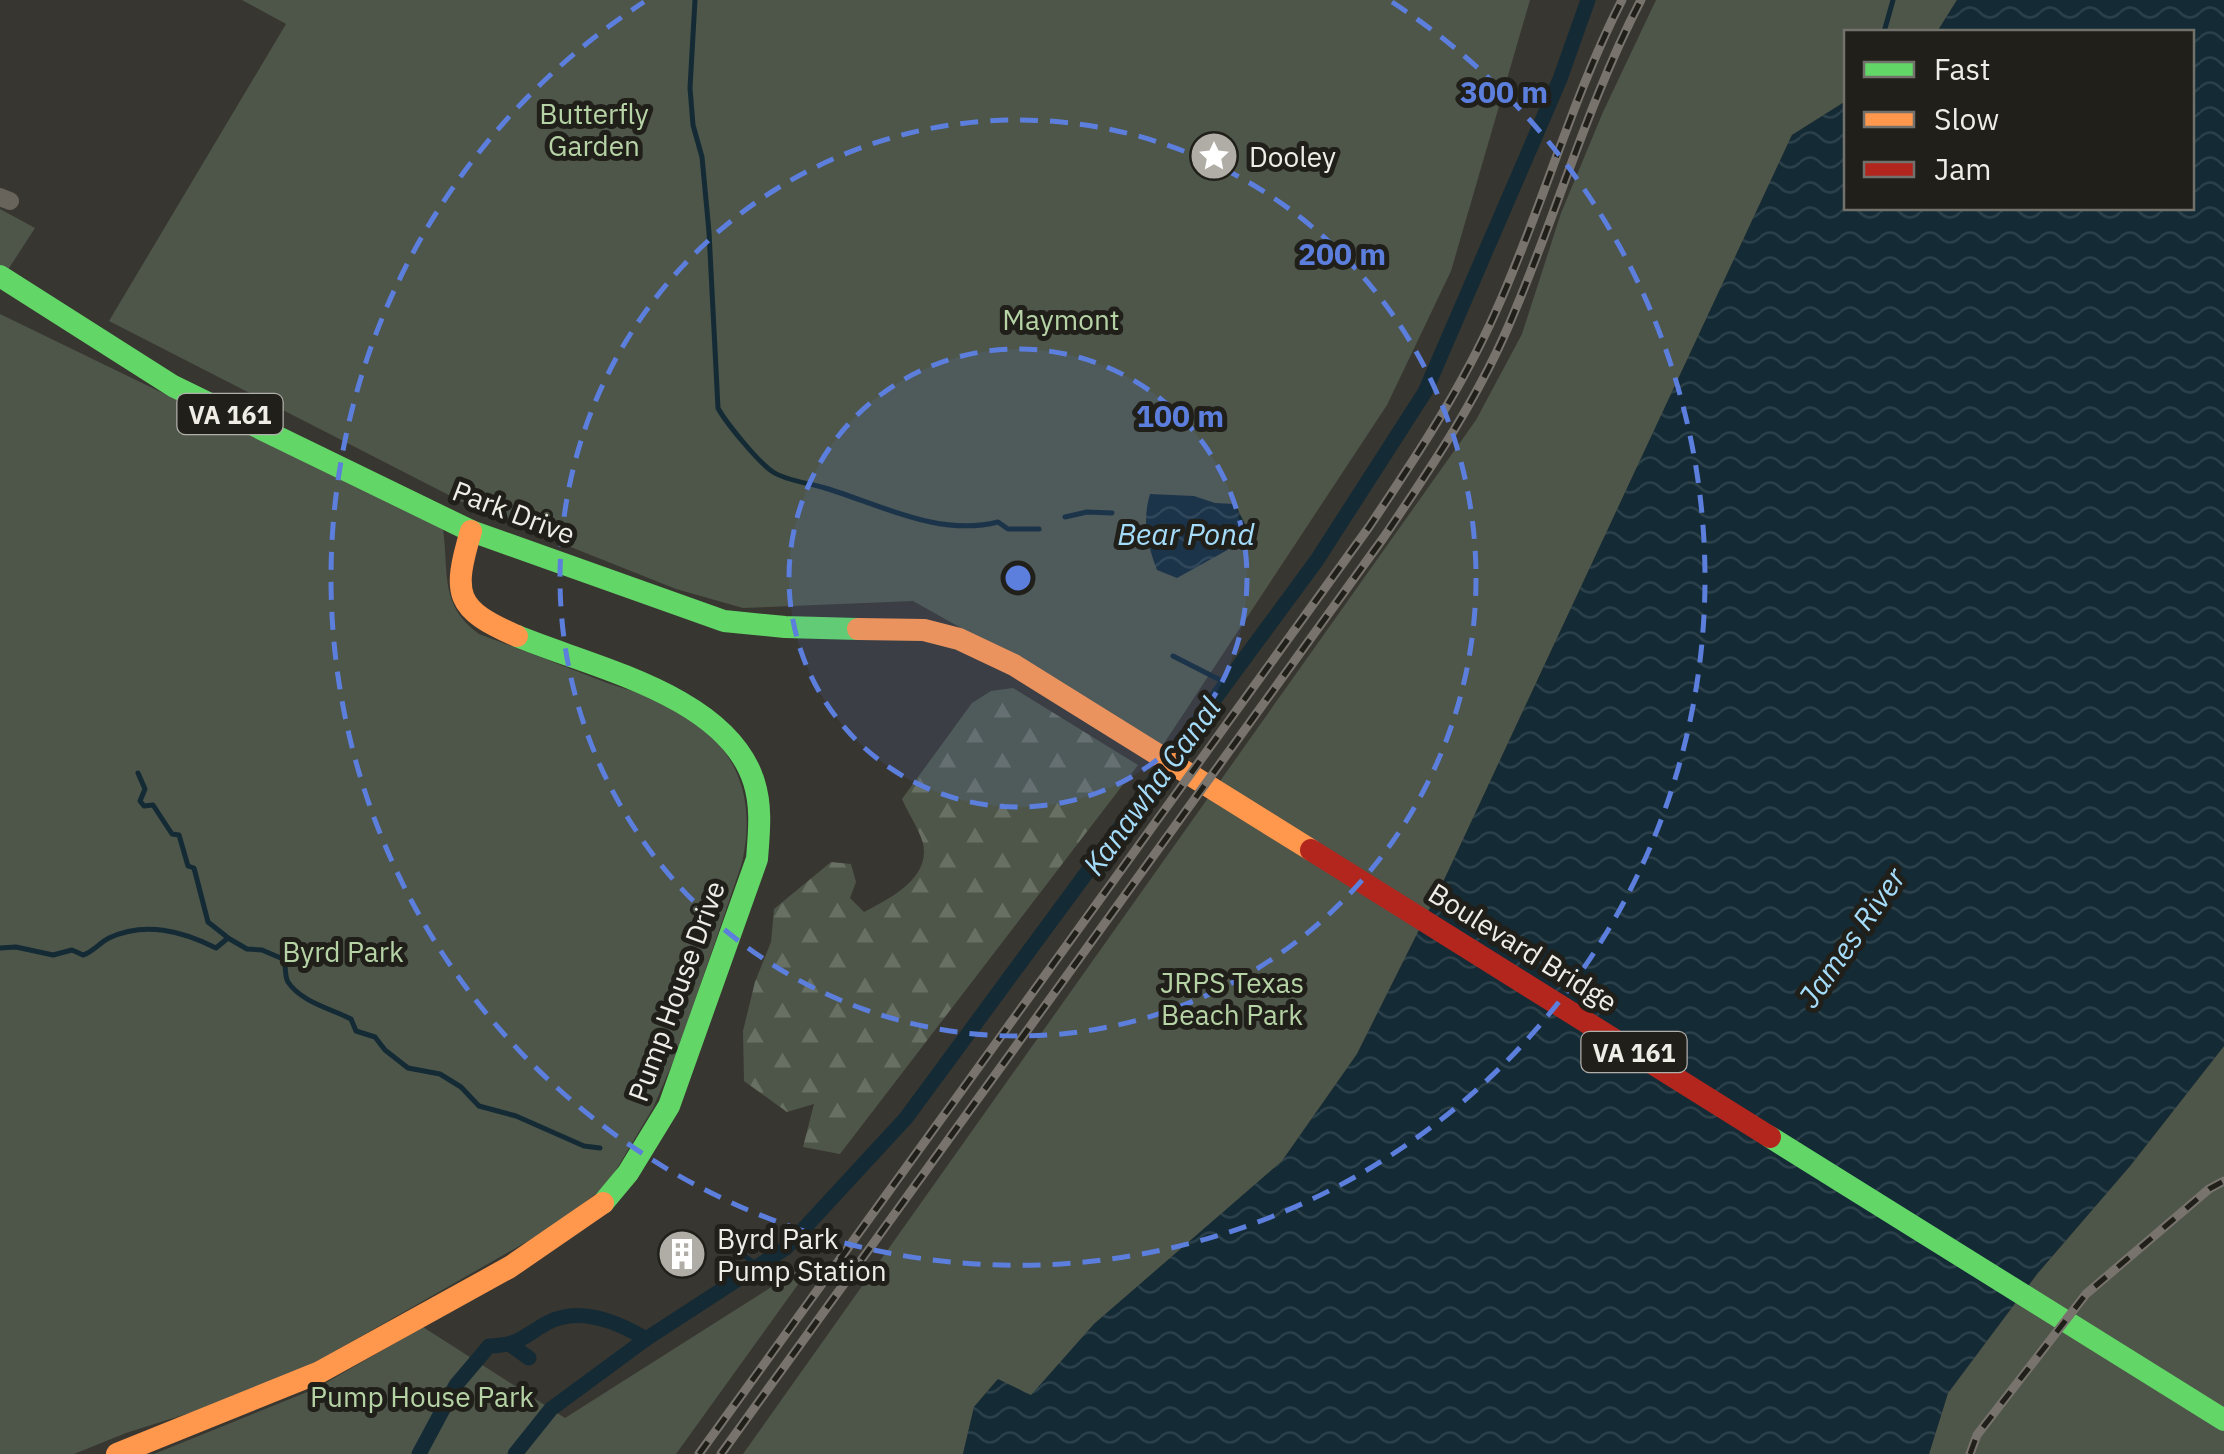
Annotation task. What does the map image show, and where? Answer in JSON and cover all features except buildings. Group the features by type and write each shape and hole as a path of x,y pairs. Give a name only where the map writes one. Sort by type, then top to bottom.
{"main road":[{"name":"Park Drive","path":"0,276 173,386 471,532 724,622 903,628 959,640 1014,665 1044,685"},
{"name":"Pump House Drive","path":"117,1454 320,1372 510,1267 606,1201 628,1173 668,1106 757,858 760,818 750,770 731,738 698,709 479,619 468,609 458,582 471,532"},
{"name":"Boulevard Bridge","path":"1044,685 2224,1420"}],"green space":[{"name":"Maymont","path":"242,0 1530,0 1451,271 1387,405 1157,754 1025,664 913,601 743,608 676,589 478,510 109,321 286,24"},
{"name":"JRPS Texas Beach Park","path":"1656,0 1957,0 1938,30 1844,30 1844,102 1792,135 1445,878 1357,1054 1282,1161 1094,1324 1031,1396 997,1380 974,1407 963,1454 743,1454 1476,420 1522,334 1561,213"},
{"path":"0,209 35,228 0,282"},
{"name":"Byrd Park","path":"0,314 443,529 448,587 466,623 479,634 659,700 690,718 724,751 743,790 746,813 742,863 678,1050 653,1108 607,1185 556,1225 311,1365 215,1405 74,1454 0,1454"},
{"path":"1013,688 1138,765 840,1154 803,1147 814,1104 787,1112 744,1081 743,1031 755,982 771,942 774,909 831,862 851,864 856,882 850,898 864,912 906,886 921,867 924,856 923,843 902,799 972,703 991,691"},
{"path":"2224,1046 2224,1454 1929,1454 1948,1393 2037,1274 2130,1166"},
{"name":"Pump House Park","path":"817,1258 676,1454 154,1454 317,1388 423,1327 565,1418"}],"water":[{"name":"James River","path":"1957,0 2224,0 2224,1046 2130,1166 2037,1274 1948,1393 1929,1454 963,1454 974,1407 998,1379 1031,1395 1094,1324 1282,1161 1357,1054 1445,878 1792,135 1844,102 1844,210 2194,210 2194,30 1938,30"},
{"name":"Bear Pond","path":"1150,494 1194,496 1235,504 1246,526 1240,543 1177,578 1157,570 1147,532"}],"waterway":[{"path":"695,0 690,88 693,125 702,157 718,408 722,415 760,460 785,478 932,522 976,526 998,522 1008,529 1039,529"},
{"name":"Kanawha Canal","path":"419,1454 456,1385 489,1346 514,1342 547,1323 572,1316 611,1322 646,1339 786,1248 906,1118 1317,560 1425,392 1560,79 1588,0"},
{"path":"1885,30 1893,0"},
{"path":"1065,517 1087,512 1112,513"},
{"path":"1173,656 1226,683"},
{"path":"138,773 145,789 140,801 144,806 153,805 172,834 179,835 188,866 194,868 208,922 227,937"},
{"path":"0,948 16,947 53,955 72,950 83,955 109,938 150,929 177,933 216,948 228,938 247,949 262,950 283,959 287,979 294,989 351,1019 356,1031 375,1037 408,1068 440,1074 461,1087 479,1106 516,1116 584,1146 600,1148"},
{"path":"738,1251 758,1266"},
{"name":"Kanawha Canal","path":"515,1454 551,1409 646,1339"},
{"name":"Kanawha Canal","path":"512,1346 529,1358"}],"railway":[{"path":"699,1454 1369,527 1421,448 1496,311 1587,76 1622,0"},
{"path":"721,1454 1384,537 1438,456 1501,343 1605,76 1641,0"},
{"path":"1970,1454 1977,1435 2086,1294 2209,1189 2224,1181"}],"traffic: fast":[{"path":"0,276 173,386 471,531 724,621 858,629"},
{"path":"517,636 617,673 687,706 716,727 739,752 754,782 758,801 757,859 669,1106 628,1173 603,1203"},
{"path":"1770,1137 2224,1420"}],"traffic: slow":[{"path":"471,531 461,571 464,597 481,617 517,636"},
{"path":"858,629 924,630 959,639 1014,665 1311,850"},
{"path":"117,1454 320,1372 510,1267 603,1203"}],"traffic: jam":[{"path":"1311,850 1770,1137"}],"place":[{"name":"Dooley","path":"1214,156"},
{"name":"Byrd Park Pump Station","path":"682,1254"}],"park label":[{"name":"Butterfly Garden","path":"594,129"}]}
